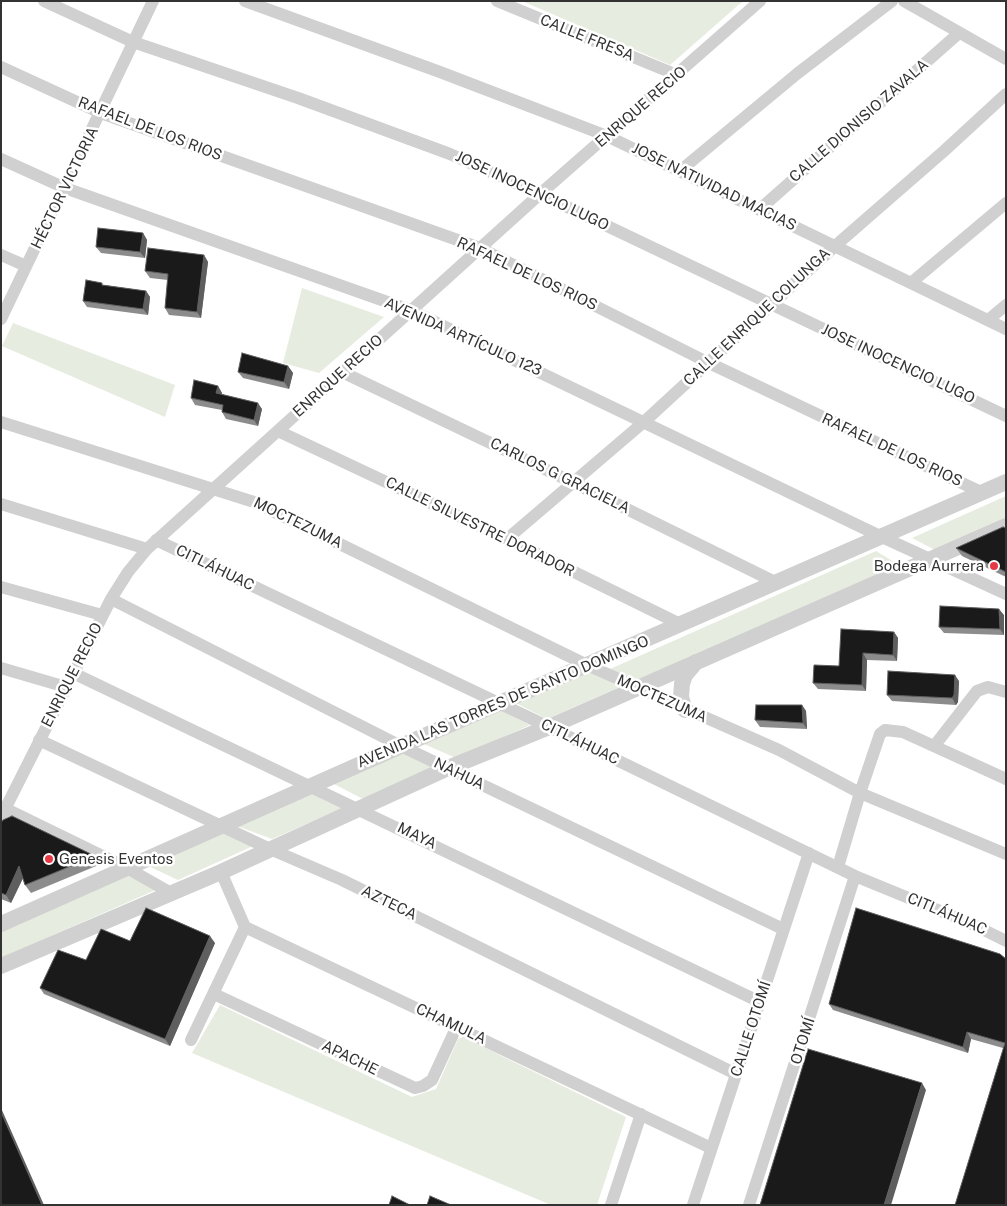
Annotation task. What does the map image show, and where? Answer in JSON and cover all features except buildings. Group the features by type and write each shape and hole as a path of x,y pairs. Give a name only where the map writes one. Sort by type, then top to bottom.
{"street":[{"name":"JOSE INOCENCIO LUGO","path":"44,1 133,42 298,98 450,154 540,194 1006,416"},
{"name":"HÉCTOR VICTORIA","path":"1,319 153,1"},
{"name":"JOSE NATIVIDAD MACIAS","path":"245,1 440,72 607,136 681,170 1006,329"},
{"name":"CALLE FRESA","path":"497,1 677,75"},
{"name":"ENRIQUE RECIO","path":"4,813 102,615 128,572 147,549 410,310 760,1"},
{"path":"681,170 798,72 892,1"},
{"path":"904,1 1006,59"},
{"name":"CALLE DIONISIO ZAVALA","path":"760,209 959,33"},
{"name":"RAFAEL DE LOS RIOS","path":"1,67 101,113 480,248 707,362 983,493"},
{"name":"CALLE ENRIQUE COLUNGA","path":"507,539 645,421 834,246 944,151 1006,94"},
{"name":"AVENIDA ARTÍCULO 123","path":"1,159 65,188 410,310 645,421 882,537 1006,594"},
{"path":"912,282 1006,203"},
{"path":"1,255 26,266"},
{"path":"988,320 1006,305"},
{"name":"CARLOS G GRACIELA","path":"342,372 574,482 777,583"},
{"name":"MOCTEZUMA","path":"1,422 213,487 275,512 587,666 779,750 860,793 1006,854"},
{"name":"CALLE SILVESTRE DORADOR","path":"278,431 507,539 682,625"},
{"name":"AVENIDA LAS TORRES DE SANTO DOMINGO","path":"1,924 498,703 682,625 1006,482"},
{"path":"1,504 147,549"},
{"path":"1,966 221,872 448,768 548,727 1006,526"},
{"name":"CITLÁHUAC","path":"156,540 855,876 972,924 1006,941"},
{"path":"1,587 102,615"},
{"name":"NAHUA","path":"111,599 401,746 783,928"},
{"path":"686,710 681,697 682,684 685,675 696,662"},
{"path":"1,668 66,687"},
{"name":"MAYA","path":"73,673 359,808 760,1002"},
{"path":"935,745 973,696 983,688 1006,692"},
{"path":"838,867 878,739 885,730 898,730 935,745 1006,779"},
{"name":"AZTECA","path":"39,740 270,850 342,880 736,1074"},
{"path":"4,813 126,868 171,893"},
{"name":"CALLE OTOMÍ","path":"693,1205 809,854"},
{"path":"191,1040 245,927 221,872"},
{"name":"OTOMÍ","path":"750,1205 855,876"},
{"name":"CHAMULA","path":"245,927 711,1148"},
{"name":"APACHE","path":"214,994 415,1088 424,1086 432,1080 457,1026"},
{"path":"611,1205 641,1114"}],"shaded area":[{"path":"522,1 743,1 670,65"},
{"path":"302,288 384,317 319,373 283,363"},
{"path":"13,323 175,385 165,417 2,346"},
{"path":"1006,496 1006,521 937,551 912,538"},
{"path":"876,551 894,562 895,567 638,683 610,669"},
{"path":"588,671 622,686 547,719 516,703"},
{"path":"500,710 530,725 456,758 424,744"},
{"path":"403,752 434,767 363,799 334,784"},
{"path":"318,790 350,805 272,839 237,826"},
{"path":"223,832 253,846 178,880 146,865"},
{"path":"129,871 160,888 1,958 1,929"},
{"path":"220,1005 412,1097 436,1089 458,1039 463,1037 626,1117 597,1205 551,1205 192,1053"}],"place":[{"name":"Bodega Aurrera","path":"994,566"},
{"name":"Genesis Eventos","path":"49,859"}]}
